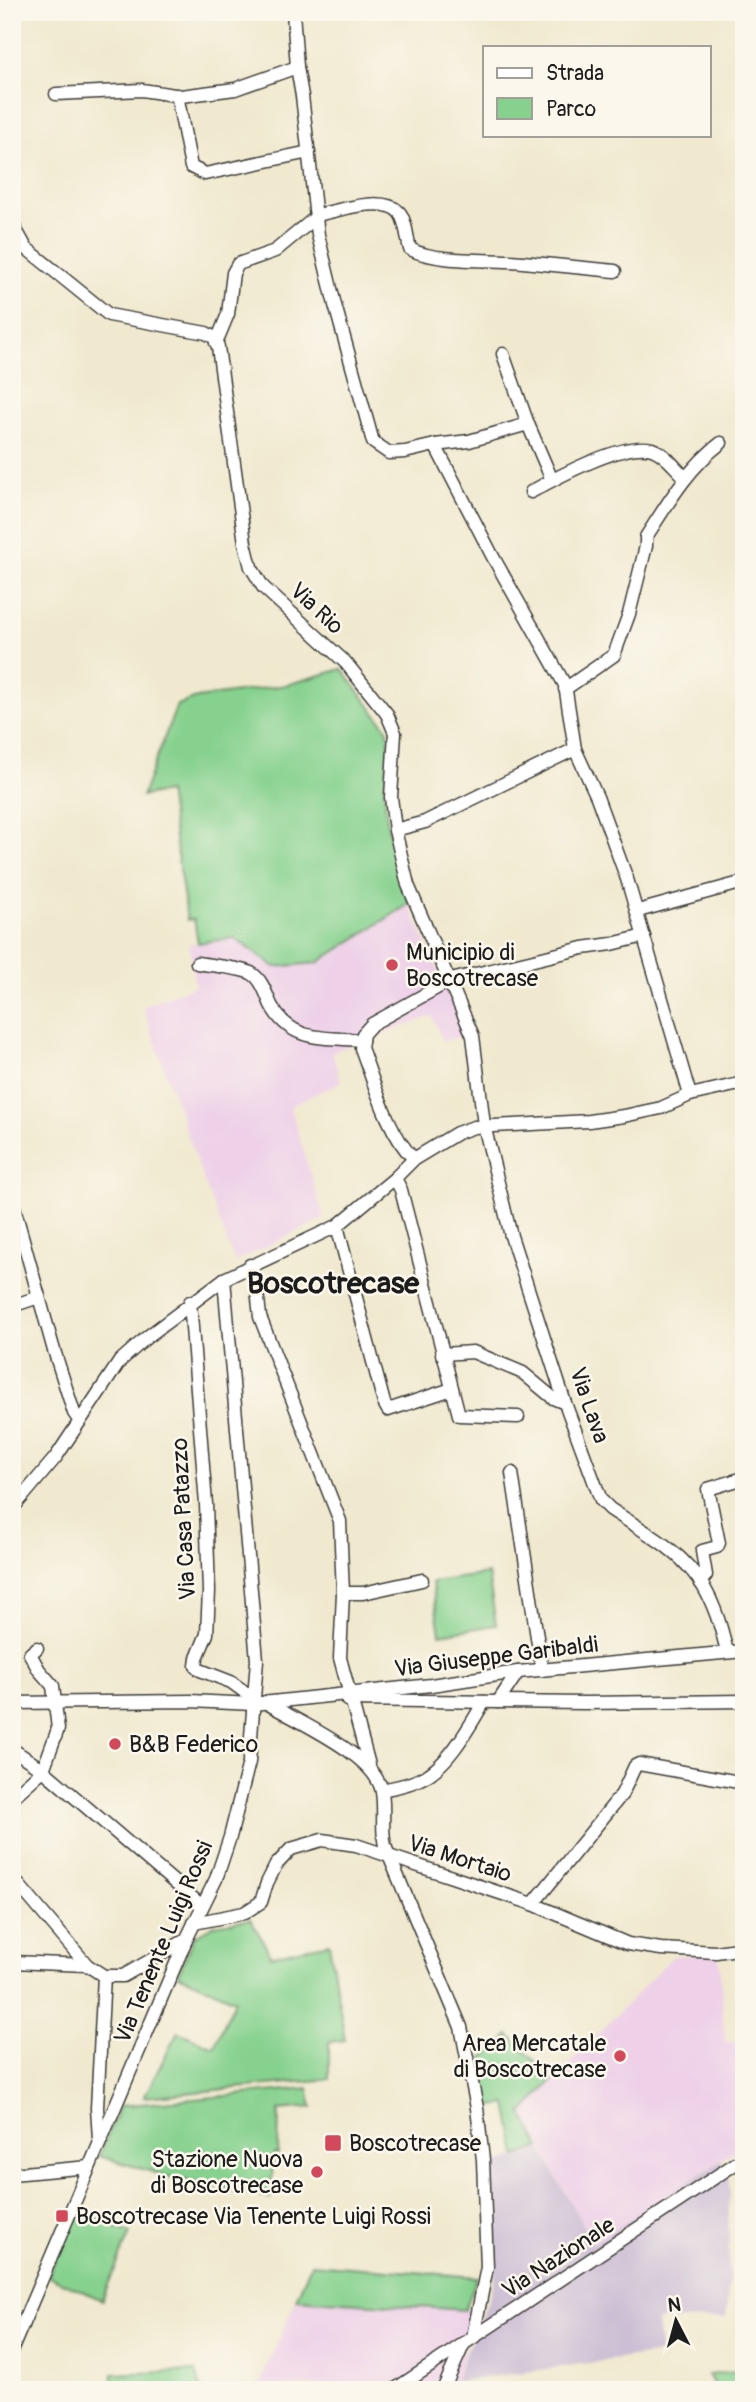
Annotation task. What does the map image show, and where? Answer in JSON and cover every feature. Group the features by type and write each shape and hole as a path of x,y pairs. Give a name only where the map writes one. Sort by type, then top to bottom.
{"street":[{"path":"293,12 297,67 316,217 335,305 373,442 389,453 405,452 435,445 469,442 528,424"},
{"path":"56,94 142,90 177,95 234,89 297,67"},
{"path":"177,95 191,167 205,174 309,152"},
{"path":"216,342 228,314 233,273 238,264 275,251 316,217 366,205 389,205 401,214 410,249 418,253 615,271"},
{"path":"12,223 26,248 109,315 206,333 215,338 216,342"},
{"name":"Via Rio","path":"216,342 245,543 251,567 263,587 346,663 387,715 395,733 391,797 395,830 408,885 473,1036 484,1125"},
{"path":"503,354 552,480"},
{"path":"565,689 614,655 629,614 646,537 685,477 720,443"},
{"path":"435,445 565,689 575,749 597,797 638,911 690,1095"},
{"path":"531,492 552,480 625,449 650,448 659,452 685,477"},
{"path":"395,830 425,821 575,749"},
{"path":"638,911 744,882"},
{"path":"414,1160 395,1133 360,1048 363,1034 372,1024 451,980 644,936"},
{"path":"197,963 251,973 264,988 275,1012 292,1031 315,1037 362,1040"},
{"path":"12,1510 49,1465 120,1361 190,1303 224,1279 337,1226 414,1160 457,1133 484,1125 612,1118 661,1108 690,1095 744,1083"},
{"name":"Via Lava","path":"484,1125 512,1236 565,1403 601,1500 610,1509 674,1552 694,1573 721,1623 727,1652"},
{"path":"395,1178 401,1190 459,1415 518,1417"},
{"path":"12,1199 70,1401 79,1420"},
{"path":"337,1226 388,1410 452,1390"},
{"path":"250,1265 256,1280 260,1317 340,1521 343,1593 340,1651 349,1697 369,1766 382,1790 383,1835 390,1857 461,2027 477,2108 483,2160 487,2267 469,2340 443,2390"},
{"name":"Via Tenente Luigi Rossi","path":"12,2349 186,1940 216,1879 249,1762 257,1702 257,1660 224,1279"},
{"path":"12,1306 39,1297"},
{"name":"Via Casa Patazzo","path":"190,1303 206,1504 209,1591 207,1634 196,1665 201,1670 231,1682 257,1702"},
{"path":"442,1354 473,1352 523,1373 554,1398 565,1403"},
{"path":"512,1474 542,1670"},
{"path":"700,1582 706,1575 702,1551 719,1544 708,1489 744,1478"},
{"path":"343,1593 363,1593 422,1580"},
{"path":"12,1798 43,1770 57,1736 53,1686 30,1654 37,1648"},
{"name":"Via Giuseppe Garibaldi","path":"349,1697 518,1672 744,1651"},
{"path":"382,1790 419,1780 432,1772 518,1672"},
{"path":"12,1703 257,1702 349,1697 491,1702 744,1701"},
{"path":"257,1702 355,1753 369,1766"},
{"path":"12,1749 43,1770 202,1906"},
{"path":"533,1904 622,1794 635,1766 639,1764 744,1783"},
{"name":"Via Mortaio","path":"194,1923 244,1913 261,1902 276,1865 290,1849 322,1840 356,1845 533,1904 628,1944 661,1950 716,1952 744,1948"},
{"path":"12,1877 87,1965 104,1976 123,1976 186,1940"},
{"path":"12,1962 87,1965"},
{"path":"100,2143 97,2108 104,1976"},
{"name":"Via Nazionale","path":"394,2390 744,2158"},
{"path":"12,2174 89,2167"}],"shaded area":[{"path":"409,904 467,1035 443,1041 432,1016 332,1052 341,1082 290,1106 324,1218 235,1262 201,1174 143,1007 195,986 189,944 234,938 275,967 317,963"},
{"path":"719,1955 725,2042 744,2042 744,2145 593,2244 522,2113 673,1956"},
{"path":"540,2147 593,2244 722,2160 729,2176 729,2278 726,2318 657,2321 661,2353 454,2382 495,2277 491,2166"},
{"path":"296,2299 470,2310 464,2354 454,2382 447,2390 372,2390 365,2386 259,2386"}],"green space":[{"path":"342,669 388,730 384,792 388,828 409,904 317,963 275,967 234,938 198,943 194,919 187,920 168,792 142,796 177,705 197,698 286,685"},
{"path":"488,1574 496,1625 440,1634 432,1582"},
{"path":"251,1919 271,1956 329,1943 345,2040 329,2042 329,2079 144,2097 178,2032 214,2047 235,2000 178,1975 194,1937 214,1925"},
{"path":"509,2035 553,2080 522,2113 540,2147 517,2156 507,2104 485,2107 477,2063"},
{"path":"308,2088 312,2107 279,2110 278,2154 274,2154 270,2198 173,2178 99,2156 120,2106"},
{"path":"76,2210 130,2233 102,2300 48,2276"},
{"path":"311,2264 477,2277 465,2310 296,2299"},
{"path":"195,2371 201,2389 204,2390 112,2390 113,2374"},
{"path":"744,2373 744,2390 717,2390 708,2375"}],"place":[{"name":"Municipio di Boscotrecase","path":"392,965"},
{"name":"B&B Federico","path":"115,1744"},
{"name":"Area Mercatale di Boscotrecase","path":"620,2056"},
{"name":"Boscotrecase","path":"333,2143"},
{"name":"Stazione Nuova di Boscotrecase","path":"317,2172"},
{"name":"Boscotrecase Via Tenente Luigi Rossi","path":"62,2216"}],"district":[{"name":"Boscotrecase","path":"333,1283"}]}
